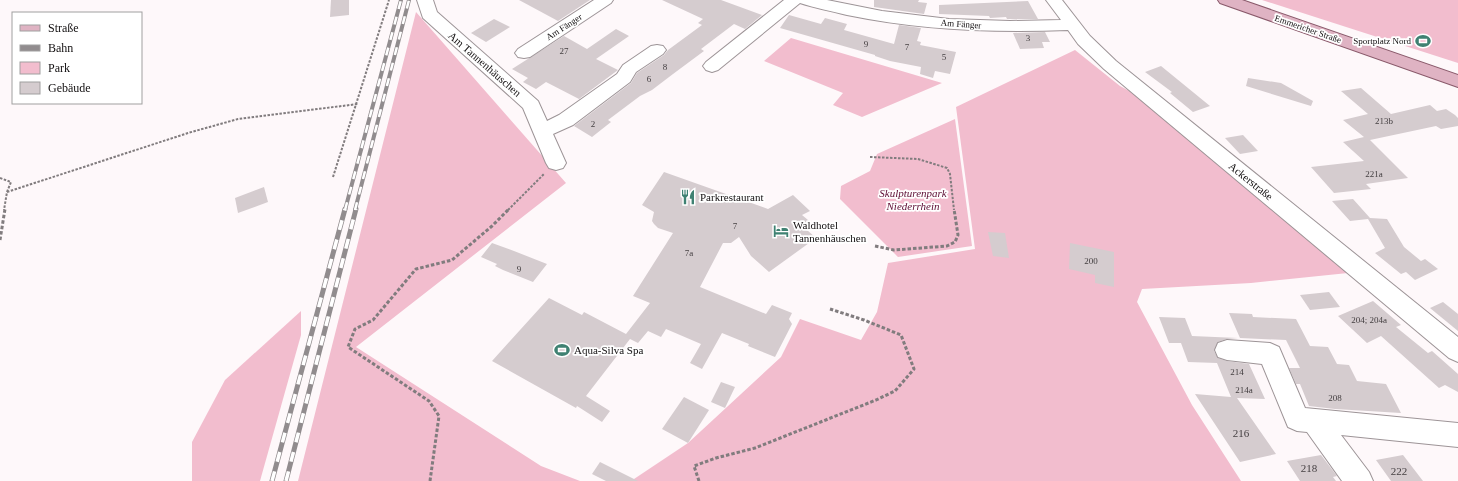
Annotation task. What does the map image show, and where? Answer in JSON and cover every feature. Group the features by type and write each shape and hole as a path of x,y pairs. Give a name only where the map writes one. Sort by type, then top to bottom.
{"main road":[{"name":"Emmericher Straße","path":"1226,0 1458,81"}],"street":[{"name":"Am Tannenhäuschen","path":"425,0 429,14 531,105 556,163"},
{"name":"Am Fänger","path":"524,53 605,0"},
{"path":"712,66 794,0"},
{"name":"Am Fänger","path":"806,0 852,5 907,20 971,26 1015,27 1072,25"},
{"name":"Ackerstraße","path":"1054,0 1084,40 1110,65 1458,351"},
{"path":"543,131 566,120 624,78 629,69 657,50"},
{"path":"1227,350 1270,354 1306,420 1359,481"},
{"path":"1306,420 1458,435"}],"path":[{"path":"333,177 358,104 389,0"},
{"path":"7,192 188,133 238,119 358,104"},
{"path":"870,157 902,157 925,160 947,168 950,174 958,235 955,242 947,246 894,250 875,246"},
{"path":"430,481 440,416 429,401 348,347 350,341 355,329 373,320 416,269 452,260 492,226 556,163"},
{"path":"0,178 11,182 7,192 0,240"},
{"path":"699,481 694,466 716,458 755,448 876,400 895,391 914,369 901,335 864,320 830,309"}],"green space":[{"name":"Sportplatz Nord","path":"1262,0 1458,0 1458,63"},
{"path":"416,12 566,183 356,347 541,466 580,481 298,481"},
{"path":"791,38 942,83 862,117 833,105 843,93 764,61"},
{"path":"1075,50 1120,86 1135,94 1348,273 1251,283 1142,289 1137,302 1192,405 1241,481 631,481 688,443 781,357 800,319 861,340 877,312 888,263 975,249 956,107"},
{"name":"Skulpturenpark Niederrhein","path":"955,119 972,246 898,257 840,199 841,186 870,171 877,154"},
{"path":"301,311 301,335 260,481 192,481 192,442 225,380"}],"building":[{"path":"331,0 349,0 349,15 330,17"},
{"path":"519,0 590,0 558,21"},
{"path":"662,0 721,0 762,15 745,29 734,24 701,49 704,51 652,90 640,96 608,120 611,122 592,137 574,126 631,83 637,73 664,55 668,50 702,25 698,23 703,19"},
{"path":"874,0 919,0 918,2 927,3 924,14 874,7"},
{"path":"1028,1 1038,19 1007,19 1006,17 990,18 989,16 939,14 939,5"},
{"path":"789,15 821,24 825,18 847,24 844,30 894,44 899,25 921,28 917,41 921,42 920,45 956,52 950,74 935,71 933,78 920,74 921,67 890,61 875,55 780,28"},
{"path":"494,19 510,27 486,42 471,33"},
{"path":"616,29 629,36 596,59 618,70 579,99 546,82 536,89 523,82 528,78 512,69 564,36 587,49"},
{"path":"1045,32 1050,42 1042,42 1044,48 1020,49 1013,33"},
{"path":"1161,66 1210,106 1193,112 1170,93 1172,92 1145,72"},
{"path":"1248,78 1281,83 1313,101 1311,106 1246,86"},
{"path":"1361,88 1391,114 1430,105 1437,111 1446,109 1455,115 1458,118 1458,126 1441,129 1436,126 1370,140 1408,178 1366,184 1371,189 1334,193 1311,167 1364,161 1343,142 1364,137 1343,120 1368,114 1341,91"},
{"path":"1243,135 1258,151 1240,154 1225,138"},
{"path":"664,172 768,209 793,195 810,211 802,215 814,225 807,230 816,238 769,272 751,256 739,237 731,243 723,243 700,287 766,314 772,305 792,313 789,319 792,324 775,357 722,333 702,369 690,363 701,344 666,329 661,337 648,331 638,343 630,339 586,396 610,411 602,422 577,406 576,408 492,361 549,298 582,315 584,312 626,334 650,303 633,296 673,233 658,228 652,221 654,212 642,205"},
{"path":"264,187 268,202 238,213 235,198"},
{"path":"1353,199 1370,218 1387,219 1404,247 1421,261 1425,259 1438,269 1415,280 1406,272 1401,274 1375,253 1385,248 1368,219 1350,221 1332,201"},
{"path":"988,232 1005,233 1009,258 993,256"},
{"path":"492,243 547,264 533,282 503,270 495,266 497,264 481,257"},
{"path":"1070,243 1114,252 1114,287 1095,283 1095,275 1069,269"},
{"path":"1329,292 1340,307 1310,310 1300,295"},
{"path":"1373,301 1401,325 1396,327 1428,353 1432,351 1458,374 1458,392 1445,385 1439,388 1381,336 1367,343 1338,316"},
{"path":"1443,302 1458,314 1458,331 1430,308"},
{"path":"1229,313 1252,314 1253,317 1296,319 1310,346 1328,347 1337,364 1349,365 1357,381 1386,384 1401,413 1309,406 1300,384 1296,384 1289,368 1300,368 1286,340 1240,338"},
{"path":"1159,317 1185,318 1192,336 1238,338 1218,342 1214,351 1218,358 1227,361 1249,364 1265,399 1237,398 1276,454 1240,462 1195,394 1231,397 1217,363 1188,362 1181,343 1169,343"},
{"path":"721,382 735,387 725,408 711,402"},
{"path":"684,397 709,410 688,443 662,429"},
{"path":"1321,455 1337,476 1333,477 1336,481 1300,481 1287,461"},
{"path":"1403,455 1423,481 1391,481 1376,460"},
{"path":"600,462 638,481 606,481 592,474"}],"railway":[{"path":"345,210 401,0"},
{"path":"355,210 409,0"},
{"path":"272,481 345,209"},
{"path":"286,481 356,209"}],"place":[{"name":"Sportplatz Nord","path":"1423,41"},
{"name":"Parkrestaurant","path":"688,197"},
{"name":"Waldhotel Tannenhäuschen","path":"781,231"},
{"name":"Aqua-Silva Spa","path":"562,350"}]}
